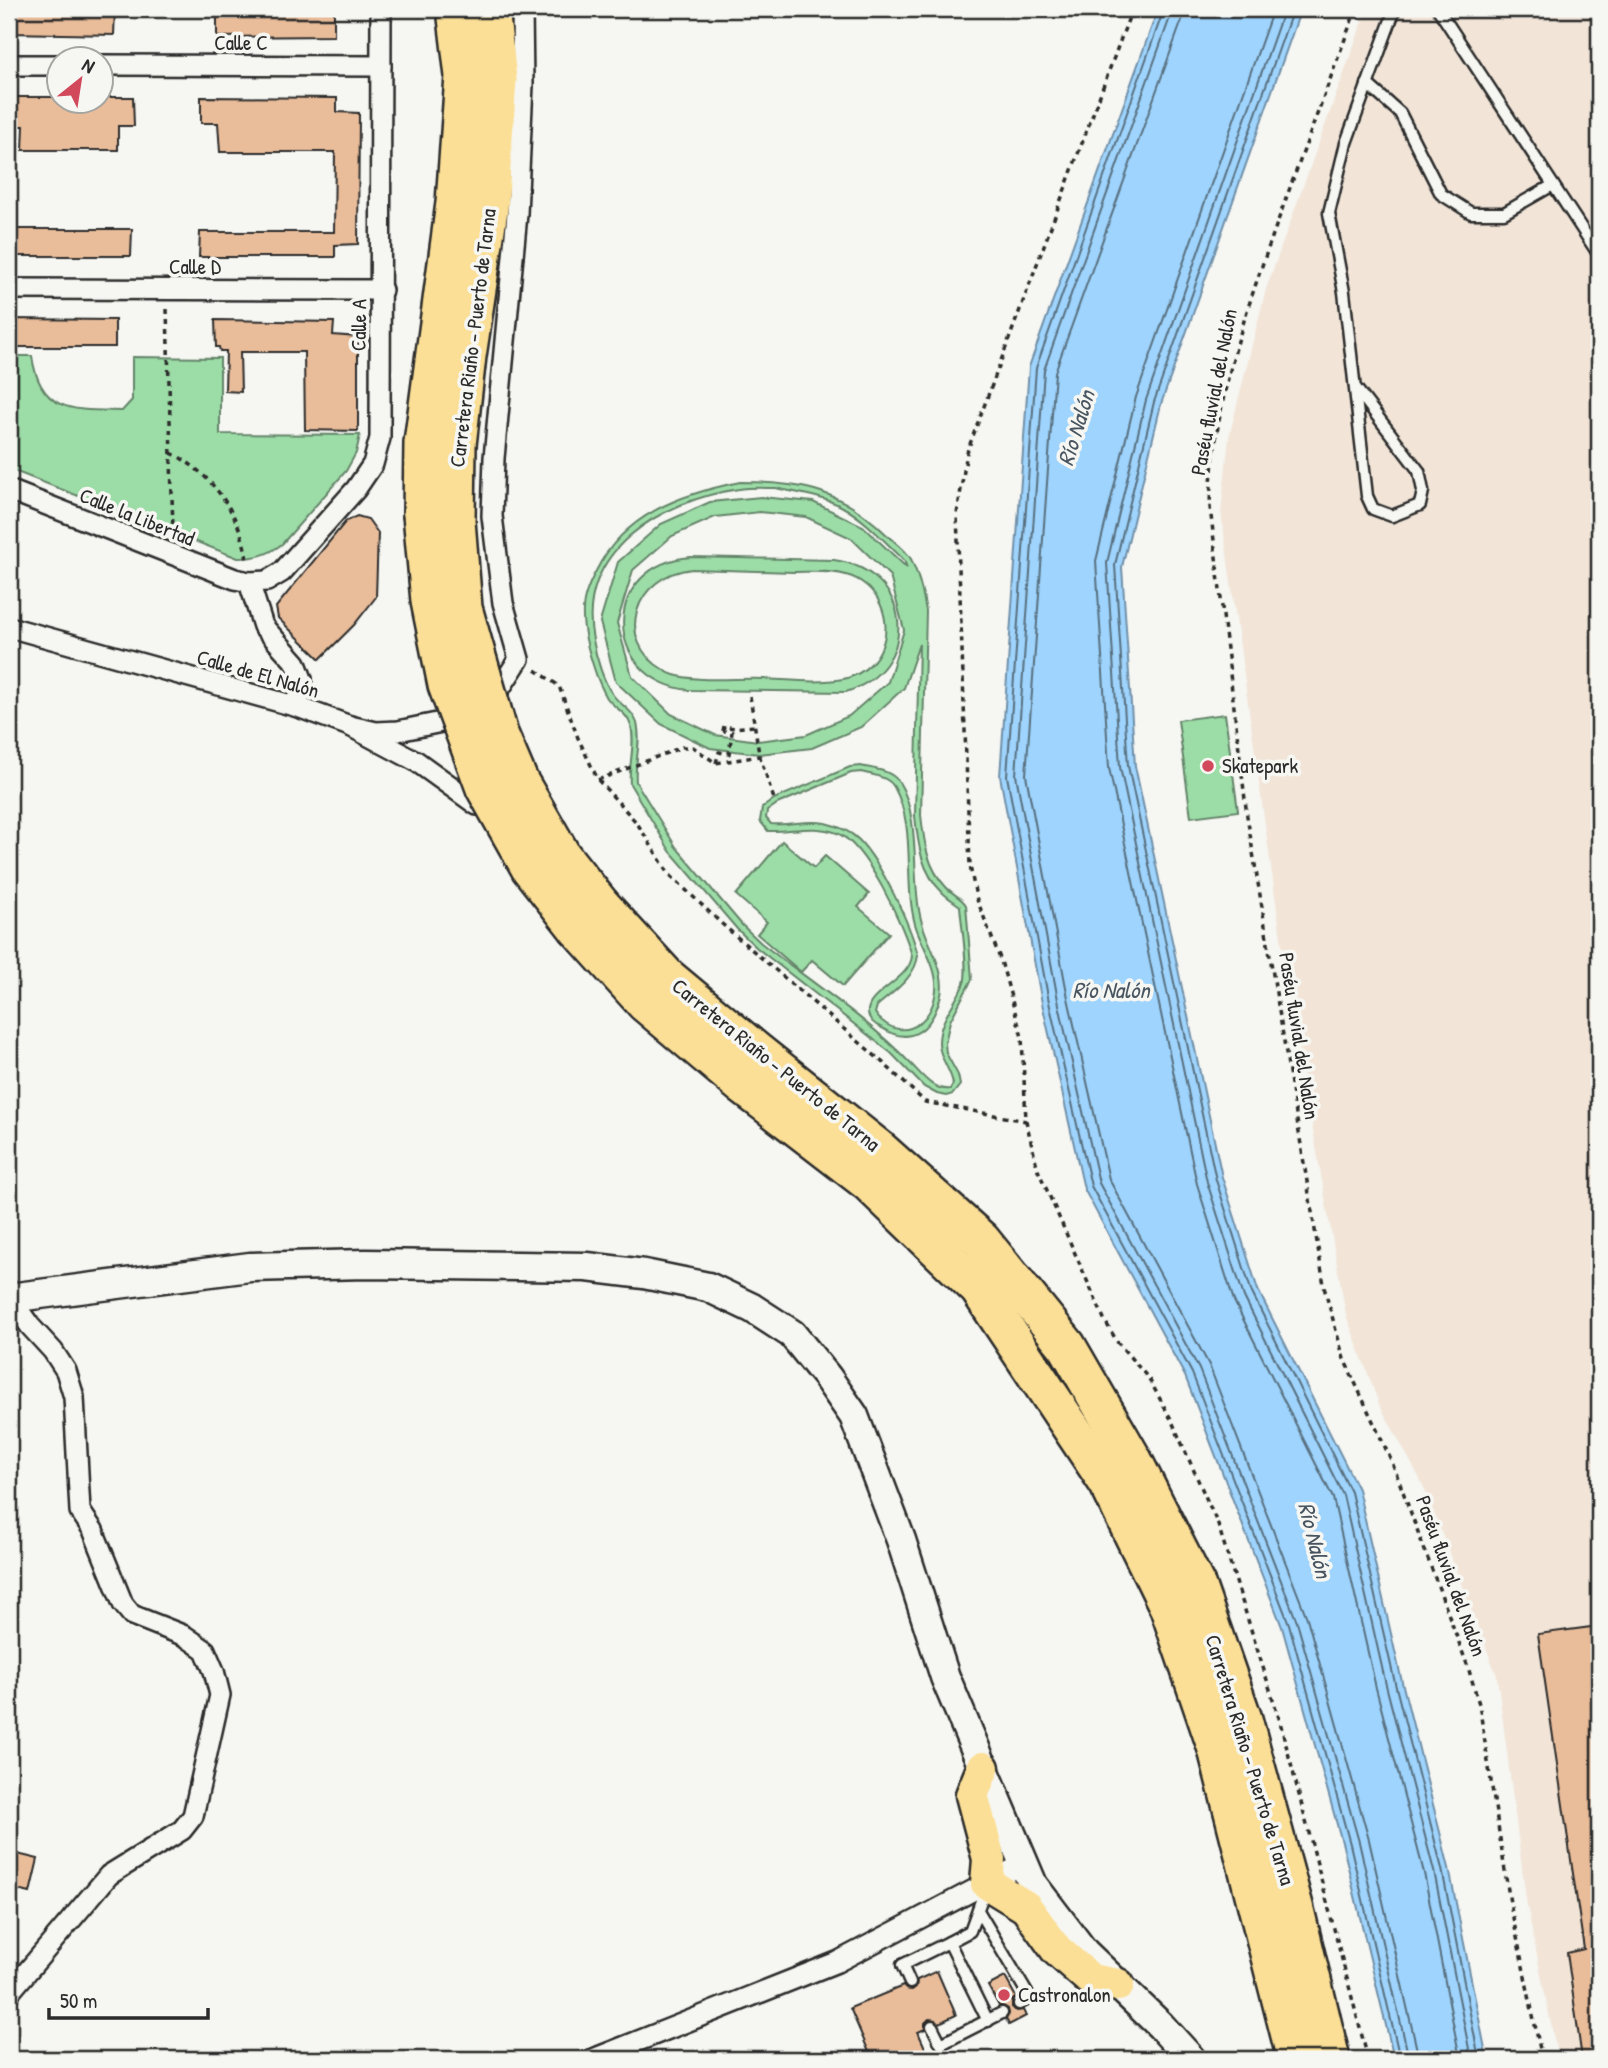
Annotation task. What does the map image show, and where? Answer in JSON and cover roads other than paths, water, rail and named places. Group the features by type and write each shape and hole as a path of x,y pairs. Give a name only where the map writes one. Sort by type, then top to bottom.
{"highway":[{"name":"Carretera Riaño - Puerto de Tarna","path":"456,9 464,76 455,203 423,443 439,517 499,734 519,781 562,856 589,917 645,1003 742,1085 868,1182 979,1289 1108,1483 1169,1608 1217,1749 1296,2059"},
{"name":"Carretera Riaño - Puerto de Tarna","path":"439,517 457,445 489,209 498,79 490,9"},
{"name":"Carretera Riaño - Puerto de Tarna","path":"589,917 880,1150 981,1240 1067,1346 1133,1460 1197,1587 1243,1719 1294,1906 1331,2059"}],"main road":[{"path":"9,1298 250,1267 366,1264 587,1267 644,1274 708,1287 752,1308 792,1334 854,1416 901,1541 945,1677 1033,1885 1084,1952 1161,2026 1191,2059"},
{"path":"983,1768 972,1795 989,1859 983,1898 1026,1907 1057,1950 1091,1980 1118,1985"}],"street":[{"name":"Calle A","path":"249,582 267,581 282,572 356,489 373,464 380,438 381,9"},
{"path":"350,726 376,732 398,731 483,714 519,659 503,603 492,516 494,458 517,214 523,85 522,9"},
{"path":"9,65 46,65"},
{"name":"Calle C","path":"116,65 381,66"},
{"name":"Calle D","path":"9,289 382,290"},
{"name":"Calle la Libertad","path":"9,490 168,554 249,582"},
{"path":"249,582 263,626 296,663 302,679 298,707"},
{"name":"Calle de El Nalón","path":"9,627 298,707 350,726 416,761 477,805"},
{"path":"9,1298 66,1371 74,1397 80,1511 93,1530 122,1604 132,1615 186,1636 205,1650 220,1695 193,1816 182,1830 108,1875 9,1993"},
{"path":"593,2059 836,1962 983,1898 1023,1864"}],"lane":[{"path":"1355,387 1419,471 1423,491 1420,505 1392,516 1373,509 1367,496 1344,292 1329,212 1346,143 1395,9"},
{"path":"1438,9 1599,255"},
{"path":"1367,84 1401,113 1441,194 1471,213 1504,213 1553,185"},
{"path":"910,1983 902,1965 970,1931 983,1898"},
{"path":"983,1898 1030,1998 1019,2004"},
{"path":"949,1941 988,2021"},
{"path":"932,2026 941,2044 1002,2013"}],"water":[{"name":"Río Nalón","path":"1158,9 1301,9 1161,404 1122,567 1135,766 1222,1177 1258,1290 1358,1489 1402,1682 1449,1868 1487,2059 1394,2059 1343,1846 1282,1627 1185,1376 1084,1189 1042,1003 1000,776 1029,367"}],"place":[{"name":"Skatepark","path":"1208,766"},
{"name":"Castronalon","path":"1004,1995"}]}
